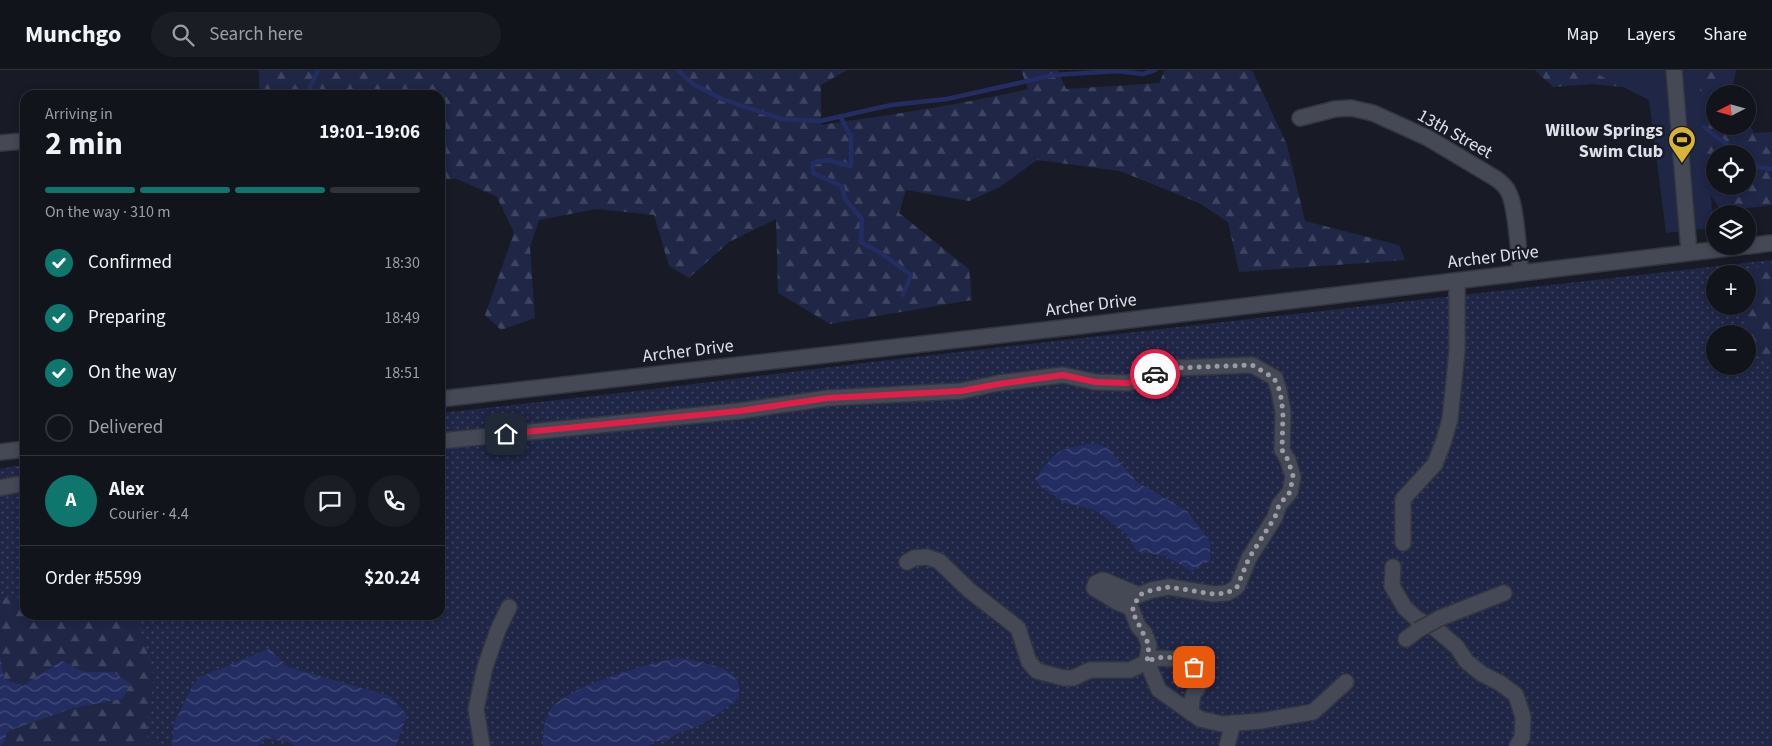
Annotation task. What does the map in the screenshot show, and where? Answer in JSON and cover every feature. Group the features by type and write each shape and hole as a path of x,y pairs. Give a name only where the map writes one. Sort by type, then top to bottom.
{"street":[{"path":"1674,70 1689,252"},
{"name":"13th Street","path":"1300,118 1336,109 1351,108 1373,114 1428,138 1495,178 1504,186 1509,194 1513,207 1522,272"},
{"path":"0,143 20,141"},
{"name":"Archer Drive","path":"1756,245 1772,243"},
{"name":"Archer Drive","path":"445,398 1706,250"},
{"path":"1403,543 1403,499 1434,464 1450,419 1457,351 1457,281"},
{"path":"445,440 739,411 828,398 961,391 1063,375 1095,382 1128,383 1175,368 1252,365 1274,378 1280,391 1283,412 1282,450 1288,460 1293,476 1290,492 1279,505 1275,517 1249,558 1237,587 1227,593 1220,594 1169,587 1139,595 1103,580 1096,583 1094,588 1130,608 1149,645 1147,662 1159,690 1200,719 1222,724 1261,721 1313,712 1346,682"},
{"path":"0,452 20,450"},
{"path":"0,488 20,484"},
{"path":"907,562 914,558 926,557 939,561 955,574 969,590 1018,628 1029,662 1037,671 1064,678 1072,678 1090,670 1130,670 1153,659 1162,657 1185,661 1194,667 1200,677 1198,688 1193,694 1191,713"},
{"path":"1393,567 1392,586 1405,608 1417,619 1436,629 1457,647 1466,661 1482,674 1500,683 1516,695 1523,717 1522,738 1517,746"},
{"path":"1412,634 1440,618 1504,592"},
{"path":"1132,611 1139,595"},
{"path":"482,746 476,709 485,667 498,630 509,607"},
{"path":"1227,746 1233,723"}],"green space":[{"path":"259,70 847,70 821,85 821,125 951,105 1028,89 1021,70 1058,70 1066,89 1159,83 1165,70 1252,70 1287,145 1305,221 1399,245 1405,260 1239,272 1228,222 1199,203 1120,171 1037,160 1000,187 969,201 906,190 899,213 969,269 972,300 830,324 778,293 776,219 729,242 689,278 669,266 654,215 596,209 539,220 530,247 535,318 501,330 485,315 514,233 497,197 457,179 445,179 445,90 259,90"},
{"path":"1535,70 1657,70 1653,90 1592,84 1553,87"},
{"name":"Willow Springs Swim Club","path":"1589,70 1698,70 1706,149 1706,195 1711,195 1712,205 1706,205 1706,229 1666,233 1649,100"},
{"path":"1688,70 1736,70 1733,85 1706,85 1706,135 1756,135 1756,133 1772,132 1772,205 1756,207 1756,205 1718,205 1710,195 1756,195 1756,145 1706,145 1706,189 1701,182"},
{"path":"1772,260 1772,746 0,746 0,469 20,466 20,620 445,620 445,412 1706,267 1706,315 1756,315 1756,265 1728,265"},
{"path":"1772,266 1772,366 1756,349 1756,325 1746,325 1742,315 1756,315 1756,268"},
{"path":"0,597 20,598 20,620 137,620 154,676 146,736 158,746 0,746 3,744 8,731 73,708 98,704 113,672 84,672 62,661 22,686 4,679 0,656"}],"water":[{"path":"1097,444 1108,448 1137,482 1187,511 1210,542 1210,561 1191,571 1166,556 1136,551 1128,535 1095,510 1065,503 1041,487 1035,479 1056,454 1068,448"},
{"path":"269,649 288,667 390,696 407,715 396,746 294,746 290,743 266,738 259,746 172,746 174,724 193,685 200,677"},
{"path":"0,656 4,679 22,686 62,661 84,672 113,672 131,684 122,699 73,708 8,731 3,744 0,746"},
{"path":"678,658 710,664 732,674 738,684 739,698 704,723 676,734 667,741 654,741 649,746 543,746 546,717 551,709 560,701 574,692 610,677"}],"building":[{"path":"1207,650 1212,657 1202,664 1197,657"}],"waterway":[{"path":"308,90 318,70"},
{"path":"678,70 693,84 722,99 782,119 820,121 891,105 947,99 1054,75 1117,71 1143,74 1155,70"},
{"path":"840,116 851,137 851,166 828,160 813,163 813,173 842,186 845,199 862,219 861,242 881,253 911,275 903,295"},
{"path":"1704,127 1728,145"},
{"path":"1756,165 1772,169"}],"way so far":[{"path":"1155,374 1175,368 1252,365 1274,378 1280,391 1283,412 1282,450 1288,460 1293,476 1290,492 1279,505 1275,517 1249,558 1237,587 1227,593 1213,594 1169,587 1139,595 1132,611 1149,645 1147,662 1162,657 1185,661 1194,667"}],"place":[{"name":"Willow Springs Swim Club","path":"1682,164"}],"route":[{"path":"506,434 739,411 828,398 961,391 1063,375 1095,382 1128,383 1155,374"}]}
